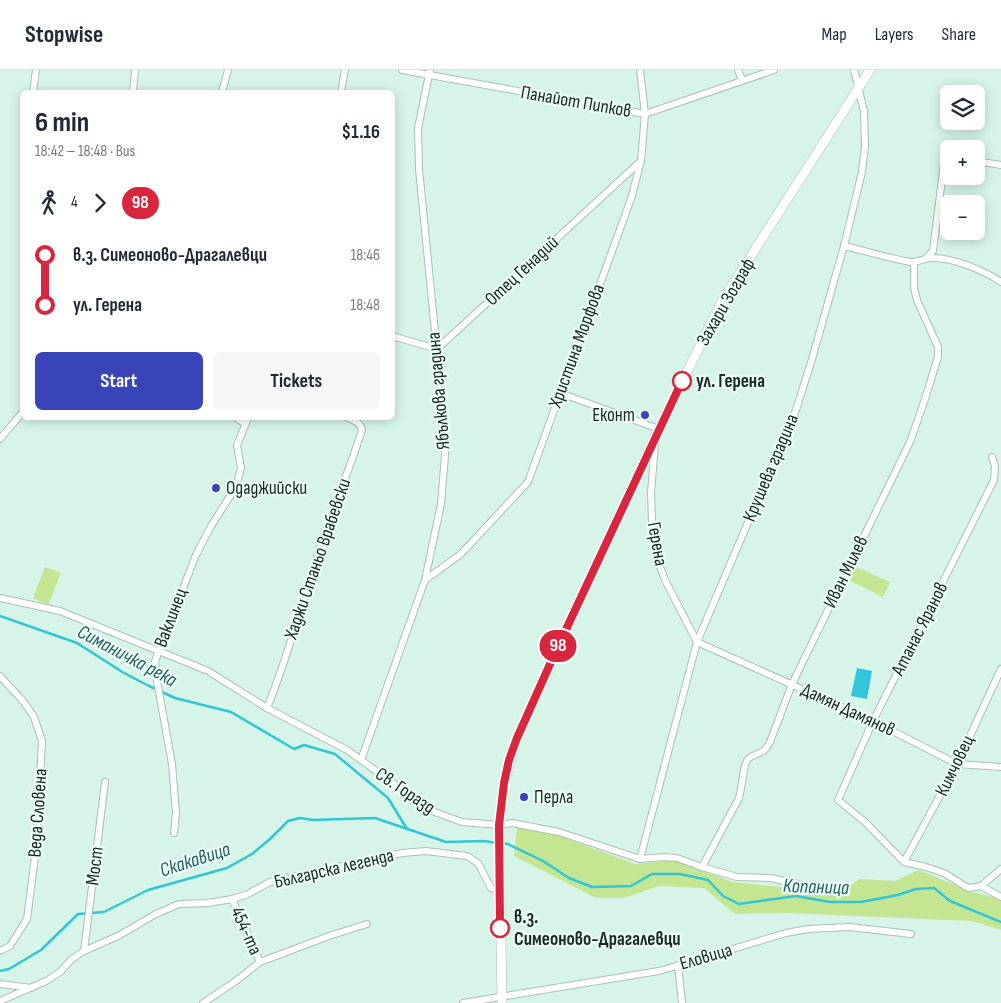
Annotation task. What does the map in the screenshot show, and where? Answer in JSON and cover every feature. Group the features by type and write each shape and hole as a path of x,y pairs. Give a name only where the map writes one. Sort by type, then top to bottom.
{"street":[{"path":"33,90 36,70"},
{"path":"134,90 135,70"},
{"path":"223,90 228,70"},
{"path":"342,90 345,70"},
{"name":"Панайот Пипков","path":"402,70 429,72 645,114 774,70"},
{"name":"Христина Морфова","path":"425,580 461,554 528,482 631,199 640,161 645,114 640,70"},
{"path":"738,70 742,80"},
{"name":"Крушева градина","path":"640,859 697,642 796,410 844,246 862,172 866,146 864,111 854,70"},
{"name":"Захари Зограф","path":"502,999 499,829 504,783 517,738 657,433 722,301 870,70"},
{"name":"Ябълкова градина","path":"361,760 425,580 441,504 446,443 418,169 418,128 429,72"},
{"name":"Отец Генадий","path":"436,349 640,161"},
{"path":"985,162 1001,165"},
{"path":"927,258 932,250 941,185"},
{"path":"844,246 914,262 927,258 938,258 972,267 990,274 1001,282"},
{"name":"Иван Милев","path":"702,867 739,798 745,765 748,759 766,750 792,684 910,442 938,357 938,347 917,300 914,288 914,262"},
{"path":"395,337 436,349"},
{"path":"560,393 657,433"},
{"path":"0,438 20,415"},
{"name":"Хаджи Станьо Врабевски","path":"267,708 279,679 301,605 362,430 361,426 352,420"},
{"name":"Ваклинец","path":"174,833 176,813 172,764 155,661 196,555 211,526 236,487 241,468 237,445 246,421"},
{"name":"Герена","path":"657,433 651,493 652,520 659,564 664,580 697,642"},
{"name":"Атанас Яранов","path":"904,862 865,822 838,800 873,721 994,480 995,466 992,457"},
{"name":"Св. Горазд","path":"0,598 60,611 208,671 267,708 347,750 432,811 462,822 499,829 512,823 559,832 640,859 677,858 737,877 771,878 815,888 838,888"},
{"name":"Дамян Дамянов","path":"697,642 873,721 957,764 1001,767"},
{"name":"Кимчовец","path":"904,862 957,764 1001,669"},
{"name":"Веда Словена","path":"0,676 23,701 34,717 42,741 36,849 28,918 10,946 0,951"},
{"name":"Мост","path":"84,951 105,782"},
{"name":"Българска легенда","path":"0,1001 32,988 60,972 72,959 84,951 118,936 156,914 178,904 208,903 232,899 246,895 270,882 402,854 426,851 467,856 478,863 491,888 499,890"},
{"path":"904,862 926,866 944,873 968,888 981,886 1001,869"},
{"path":"981,886 1001,897"},
{"name":"454-та","path":"232,899 260,962"},
{"path":"203,1003 260,962 328,936 367,924"},
{"name":"Еловица","path":"463,1003 502,999 659,971 786,933 808,929 850,928 911,934"},
{"path":"678,965 682,1003"},
{"path":"0,984 32,988"}],"green space":[{"path":"45,567 61,573 48,605 33,598"},
{"path":"856,567 890,582 883,597 850,581"},
{"path":"517,827 557,835 635,864 677,860 732,882 838,893 860,879 895,881 919,870 972,892 1001,899 1001,930 972,921 787,913 735,914 704,888 659,886 624,898 596,898 514,856"}],"water":[{"path":"857,668 872,671 867,699 851,696"}],"waterway":[{"name":"Симаничка река","path":"0,616 77,643 124,673 175,698 231,712 294,749 304,745 335,754 388,798 407,829"},
{"name":"Скакавица","path":"0,971 9,969 41,950 78,914 104,912 148,890 227,868 252,854 288,821 300,818 313,820 375,818 446,842 484,841 497,843"},
{"name":"Копаница","path":"502,843 543,861 569,878 592,887 631,886 652,874 680,874 708,880 723,896 739,904 796,896 830,902 861,902 898,895 916,889 934,888 950,901 1001,922"}],"bus line":[{"name":"98","path":"500,928 499,825 509,760 555,653 682,381"}],"place":[{"name":"ул. Герена","path":"682,381"},
{"name":"Еконт","path":"645,415"},
{"name":"Одаджийски","path":"216,488"},
{"name":"Перла","path":"524,797"},
{"name":"в.з. Симеоново-Драгалевци","path":"500,928"}]}
